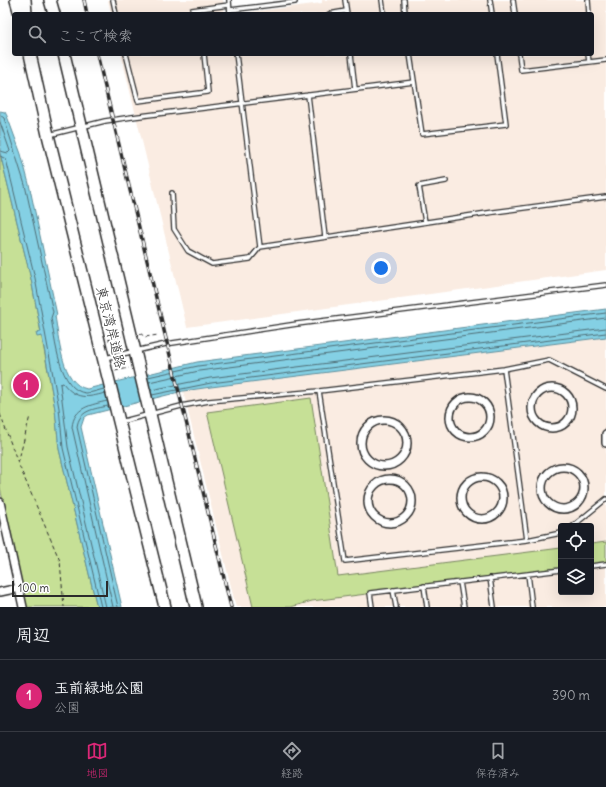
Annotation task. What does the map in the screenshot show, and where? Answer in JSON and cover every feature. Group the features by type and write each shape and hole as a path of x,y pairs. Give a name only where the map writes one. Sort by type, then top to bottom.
{"highway":[{"path":"16,0 19,12"},
{"path":"25,0 26,12"},
{"path":"50,0 53,12"},
{"name":"東京湾岸道路","path":"30,56 48,135 165,607"},
{"name":"東京湾岸道路","path":"64,56 196,607"}],"street":[{"path":"550,388 558,388 566,393 570,399 572,412 570,419 558,428 544,428 535,420 532,414 532,405 539,392 550,388"},
{"path":"471,396 482,400 490,412 488,425 479,435 471,437 457,433 450,422 450,412 453,406 464,397 471,396"},
{"path":"379,420 387,420 398,424 406,435 407,443 404,454 392,464 377,465 370,461 363,453 361,445 364,432 371,424 379,420"},
{"path":"606,434 606,443"},
{"path":"562,466 570,468 576,471 583,482 582,496 572,506 558,508 546,500 542,488 543,481 550,470 562,466"},
{"path":"479,478 493,480 501,490 503,497 502,507 492,517 479,519 472,517 466,512 461,501 464,488 468,483 479,478"},
{"path":"393,479 400,481 410,492 412,499 409,512 397,522 382,522 370,511 368,504 370,492 381,481 393,479"},
{"path":"0,502 23,607"},
{"path":"0,592 19,588"}],"lane":[{"path":"113,0 116,12"},
{"path":"229,0 230,10"},
{"path":"192,10 198,12 230,10 295,2 295,0"},
{"path":"345,0 346,12"},
{"path":"382,0 384,12"},
{"path":"404,0 406,12"},
{"path":"490,0 492,12"},
{"path":"513,0 515,12"},
{"path":"588,0 589,12"},
{"path":"127,56 138,101 208,92 204,56"},
{"path":"236,56 260,246"},
{"path":"351,56 355,89"},
{"path":"410,56 422,134 506,124 497,56"},
{"path":"519,56 521,70 606,60"},
{"path":"588,56 589,62"},
{"path":"48,135 132,117 414,82"},
{"path":"308,95 325,237"},
{"path":"425,222 419,186 446,181"},
{"path":"172,194 174,228 188,251 212,264 250,259 260,246 606,197"},
{"path":"104,358 166,344 297,324 606,286"},
{"path":"119,422 209,401 319,391 504,369 549,360 606,389"},
{"path":"504,369 527,540"},
{"path":"319,391 345,561 527,540 558,534"},
{"path":"577,523 606,499"},
{"path":"594,566 606,564"},
{"path":"372,607 370,593 558,570"},
{"path":"528,574 532,607"},
{"path":"490,578 494,607"},
{"path":"460,582 464,607"},
{"path":"424,586 427,607"},
{"path":"393,590 396,607"}],"path":[{"path":"100,342 130,334"},
{"path":"108,373 138,366"},
{"path":"0,414 18,463 60,561 64,607"},
{"path":"18,463 30,416"}],"shaded area":[{"path":"108,0 223,0 225,12 111,12"},
{"path":"322,0 606,0 606,270 187,327 121,56 594,56 594,12 252,12 322,3"},
{"path":"606,337 606,607 236,607 183,391"}],"green space":[{"path":"0,153 31,279 55,409 59,449 97,607 24,607 0,487"},
{"path":"311,398 338,576 558,548 558,569 312,601 291,607 253,607 207,412"},
{"path":"606,542 606,563 594,565 594,544"}],"water":[{"path":"0,111 5,112 7,116 21,154 29,184 57,315 55,316 63,358 72,378 78,385 87,389 197,362 606,309 606,337 183,391 88,415 84,418 81,427 122,607 97,607 59,449 55,409 42,336 37,337 36,333 41,332 31,279 0,153"}],"railway":[{"path":"84,0 87,12"},
{"path":"97,56 231,607"}],"place":[{"name":"玉前緑地公園","path":"26,385"}]}
